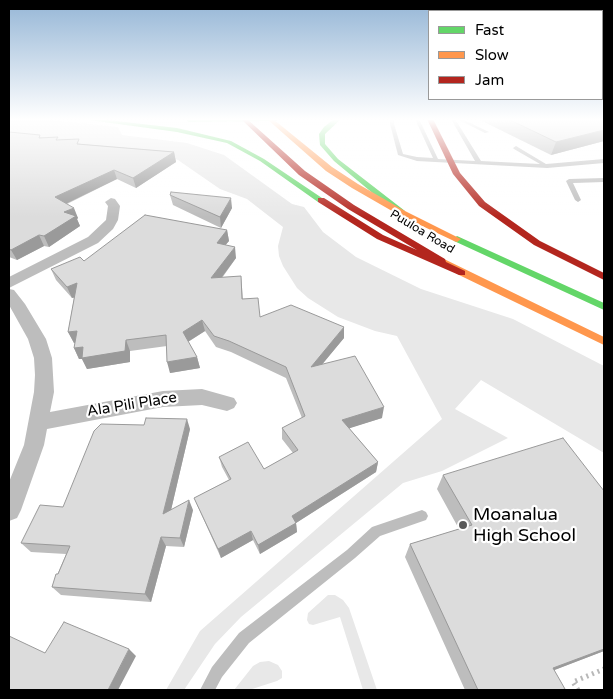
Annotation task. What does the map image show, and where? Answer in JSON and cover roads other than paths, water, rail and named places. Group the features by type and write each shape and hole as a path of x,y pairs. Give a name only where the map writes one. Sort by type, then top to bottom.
{"main road":[{"path":"247,152 380,237 462,273"},
{"name":"Puuloa Road","path":"279,152 302,173 332,195 462,273 604,341"},
{"name":"Puuloa Road","path":"308,152 329,169 402,213 604,307"},
{"path":"329,152 336,160 402,213"},
{"path":"447,152 458,174 471,193 482,204 517,231 564,258 604,277"}],"street":[{"path":"9,283 93,240 112,220 114,206 111,202"},
{"path":"9,294 20,308 37,340 43,358 44,392 26,469 9,510"},
{"name":"Ala Pili Place","path":"38,422 163,399 202,398 227,403"}],"lane":[{"path":"399,152 400,155 406,157 479,163 547,166 604,161"},
{"path":"432,152 436,160"},
{"path":"472,152 479,163"},
{"path":"522,152 547,166"},
{"path":"578,200 569,181 604,180"},
{"path":"206,690 217,672 244,638 351,554 376,531 422,516"}],"place":[{"name":"Moanalua High School","path":"463,525"}]}
